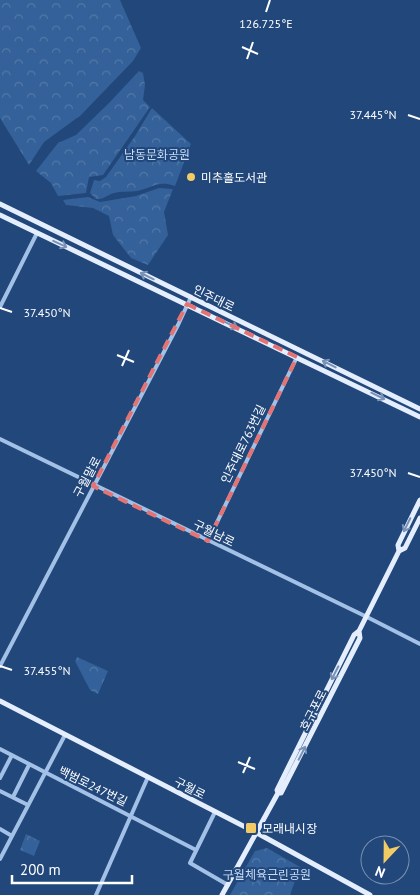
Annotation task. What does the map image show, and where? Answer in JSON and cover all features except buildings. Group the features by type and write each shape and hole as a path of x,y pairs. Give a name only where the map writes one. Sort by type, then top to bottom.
{"main road":[{"name":"인주대로","path":"0,204 420,409"},
{"name":"인주대로","path":"0,215 420,417"},
{"name":"호구포로","path":"222,895 278,794 277,790 318,705 354,636 367,616 399,551 398,545 420,500"},
{"name":"호구포로","path":"399,551 405,548 420,518"},
{"name":"구월로","path":"0,702 257,833 370,895"}],"street":[{"path":"1,306 37,233"},
{"name":"구월말로","path":"0,666 191,297"},
{"name":"인주대로763번길","path":"208,541 268,414 298,357"},
{"name":"구월남로","path":"0,439 208,541 367,616 420,644"},
{"path":"414,530 420,533"},
{"path":"0,859 65,735"},
{"name":"백범로247번길","path":"0,749 131,816"},
{"path":"0,778 12,755"},
{"path":"13,797 30,765"},
{"name":"백범로247번길","path":"96,895 148,778"},
{"path":"0,790 28,805"},
{"path":"215,812 190,863 228,884"},
{"path":"131,816 196,850"},
{"path":"0,829 12,836"}],"highlighted area":[{"path":"187,304 297,357 208,541 93,486"}],"green space":[{"path":"0,0 120,0 141,48 133,61 81,115 44,142 29,165 0,118"},
{"path":"139,71 143,73 145,85 143,100 150,107 103,175 89,177 86,193 58,196 51,183 36,171 58,143 76,135"},
{"name":"남동문화공원","path":"152,108 191,144 175,186 159,184 137,191 114,193 96,199 90,193 94,180 100,181 106,177"},
{"path":"159,188 173,189 164,212 168,235 148,265 131,258 113,235 109,216 93,208 66,205 63,200 88,197 100,202 136,196"},
{"path":"77,657 108,671 98,694 90,690 75,661"},
{"path":"26,834 40,841 34,856 20,850"},
{"name":"구월체육근린공원","path":"267,848 300,867 290,895 230,895 255,851"}],"place":[{"name":"미추홀도서관","path":"191,177"},
{"name":"모래내시장","path":"251,828"}]}
